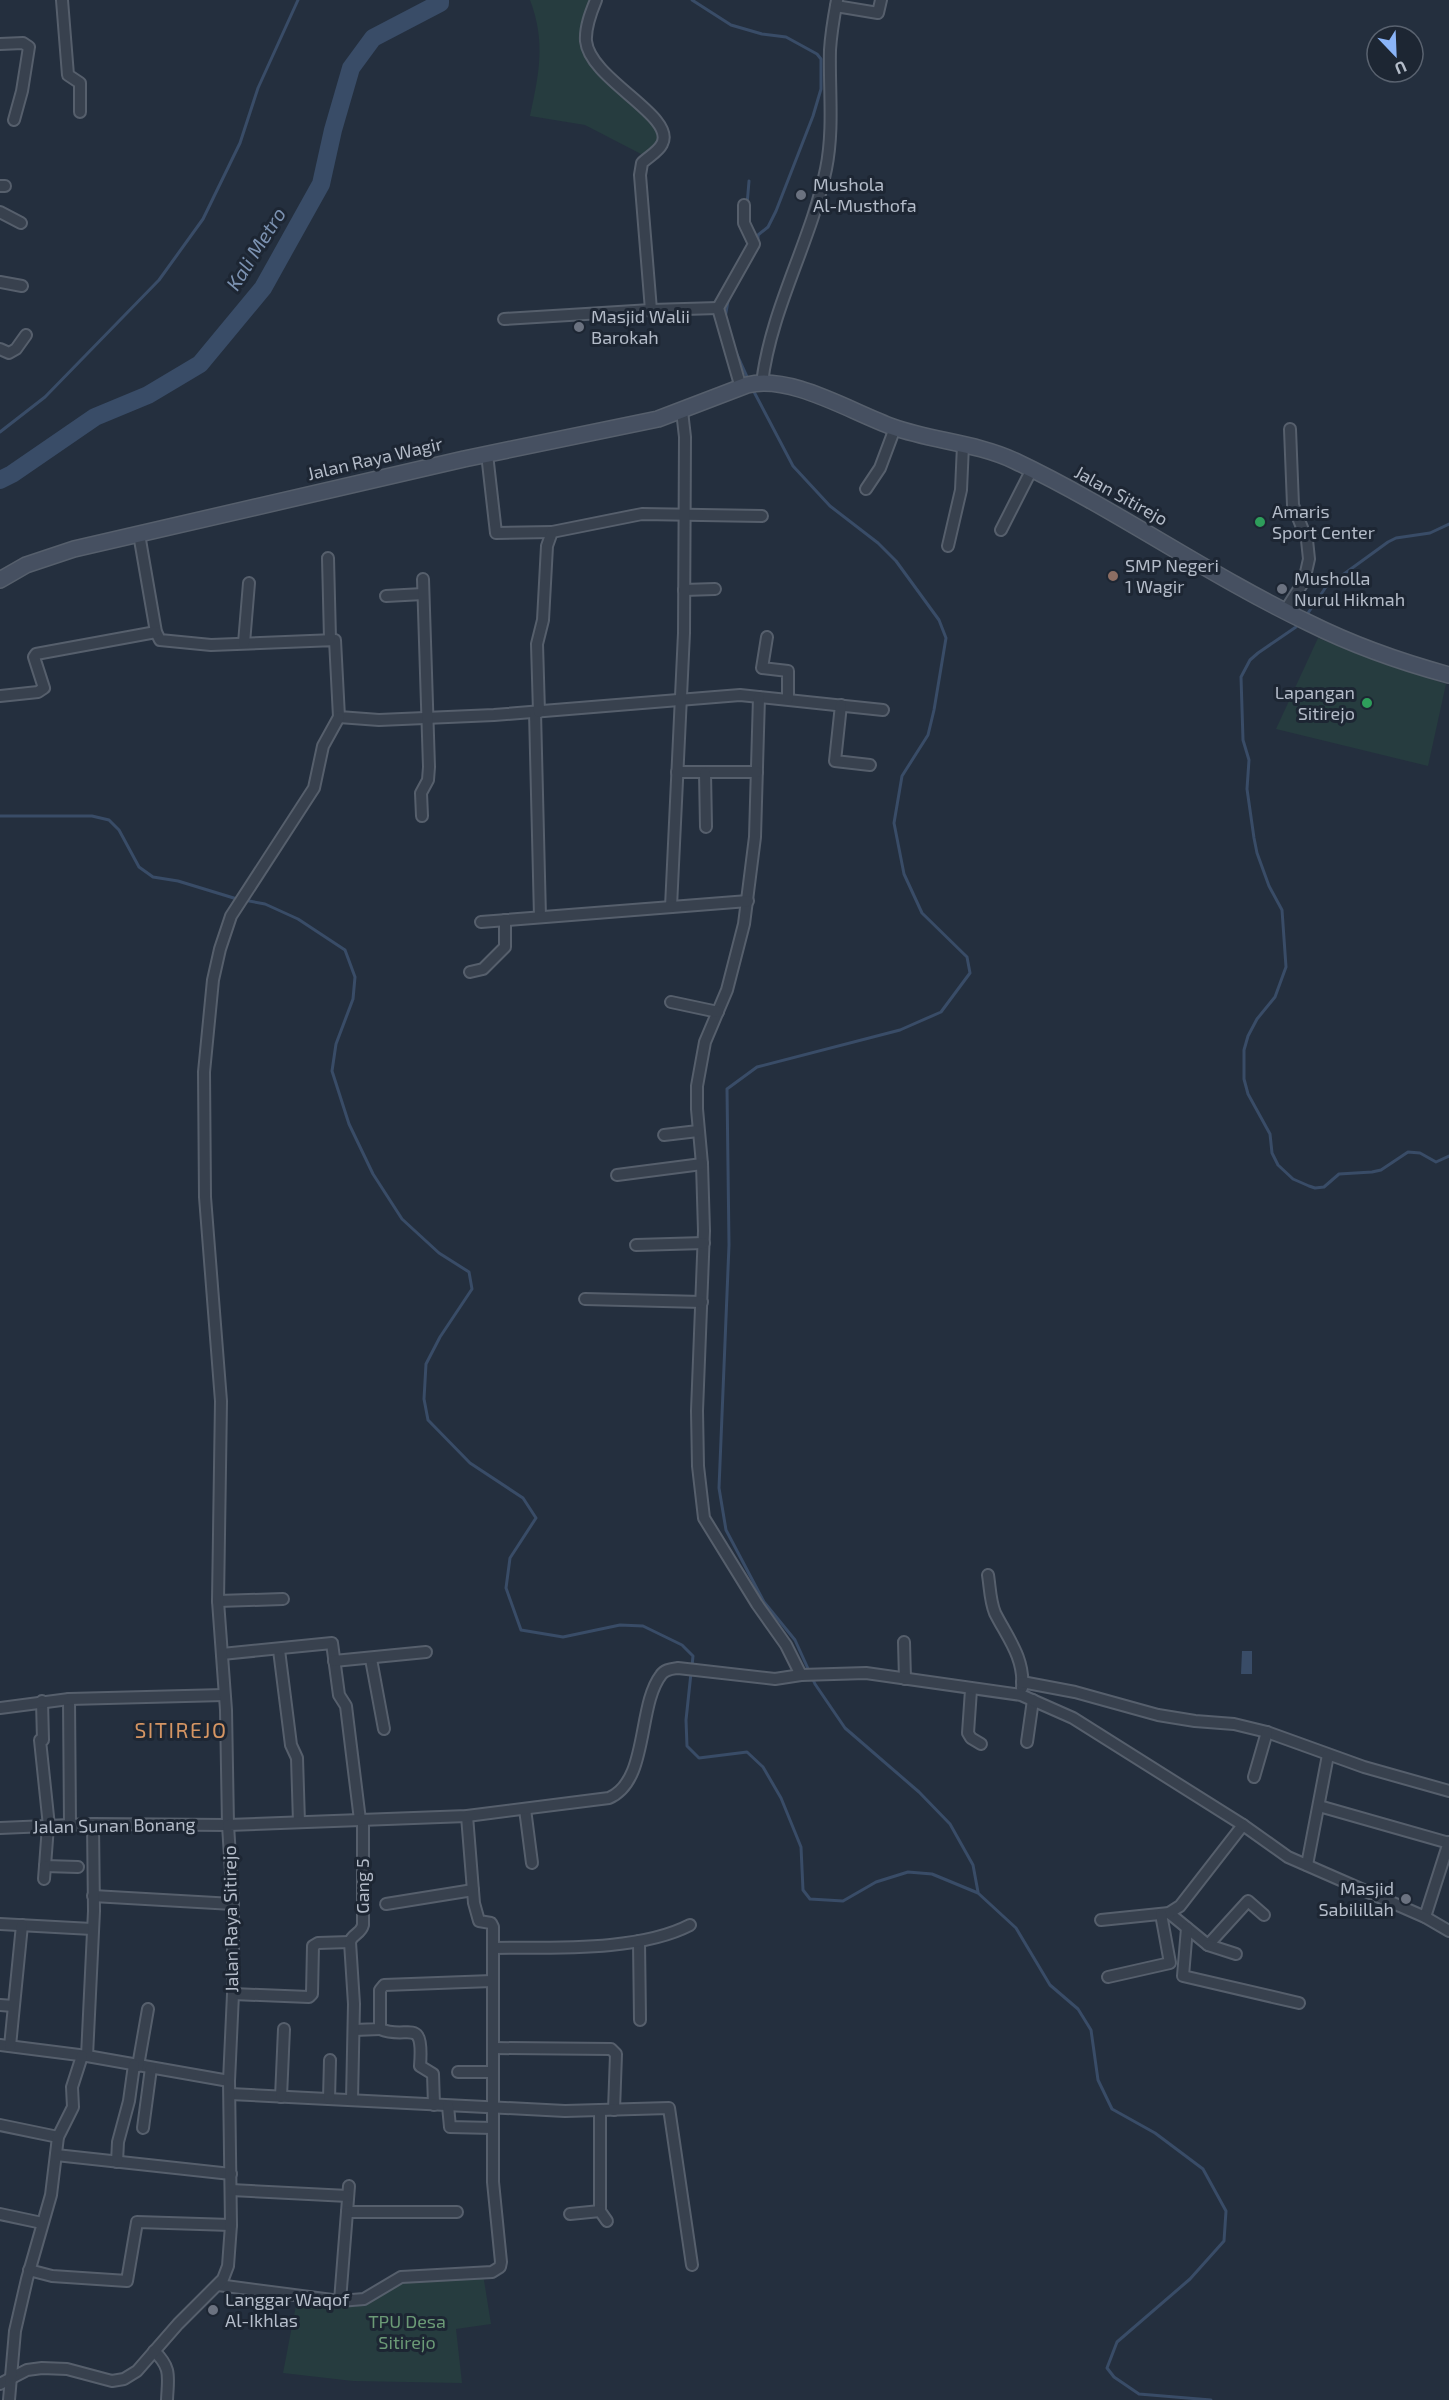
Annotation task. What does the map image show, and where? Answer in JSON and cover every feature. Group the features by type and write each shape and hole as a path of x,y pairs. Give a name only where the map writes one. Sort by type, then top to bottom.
{"main road":[{"name":"Jalan Raya Wagir","path":"0,580 46,557 487,454 627,426 682,411 751,385"},
{"name":"Jalan Sitirejo","path":"751,385 804,391 895,428 1012,459 1285,611 1361,646 1449,675"}],"street":[{"path":"62,0 68,75 80,83 80,112"},
{"path":"596,0 586,40 590,53 616,85 657,119 664,135 658,150 642,163 640,175 651,310"},
{"path":"751,385 765,353 810,223 827,165 831,103 830,48 837,3 876,13 880,10 881,0"},
{"path":"0,44 23,43 28,47 20,99 14,120"},
{"path":"718,308 754,244 744,223 744,205"},
{"path":"0,212 21,223"},
{"path":"0,282 22,286"},
{"path":"504,319 718,308"},
{"path":"718,308 751,385"},
{"path":"0,349 12,351 26,335"},
{"path":"671,907 684,590 685,437 682,411"},
{"path":"866,489 880,468 895,428"},
{"path":"1285,611 1304,581 1309,559 1307,540 1293,505 1290,429"},
{"path":"948,546 961,490 963,445"},
{"path":"487,454 496,533 552,532 642,514 762,516"},
{"path":"1001,530 1032,470"},
{"path":"540,917 537,644 543,620 548,546 552,532"},
{"path":"139,534 156,632 162,641 211,645 335,640 339,717 319,756 314,788 231,916 213,980 204,1072 205,1197 221,1401 218,1601 224,1695 228,1825"},
{"path":"328,558 330,639"},
{"path":"422,816 421,793 428,780 429,767 423,579"},
{"path":"244,643 249,582"},
{"path":"684,590 715,589"},
{"path":"386,596 423,594"},
{"path":"0,696 38,692 44,688 34,657 36,654 156,632"},
{"path":"767,637 762,668 788,671 788,699"},
{"path":"339,717 379,720 537,712 681,698 740,695 883,710"},
{"path":"759,697 755,837 748,902 736,961 705,1042 698,1086 704,1243 697,1412 698,1466 704,1518 757,1604 809,1675 855,1673 1021,1695 1074,1718 1243,1825 1288,1857 1425,1917 1449,1931"},
{"path":"841,705 835,761 870,765"},
{"path":"677,772 758,772"},
{"path":"705,773 706,827"},
{"path":"481,922 748,902"},
{"path":"470,972 483,969 504,947 505,920"},
{"path":"671,1002 718,1012"},
{"path":"664,1135 698,1131"},
{"path":"617,1175 702,1164"},
{"path":"636,1245 704,1243"},
{"path":"585,1299 702,1302"},
{"path":"988,1575 992,1605 1012,1640 1022,1682 1021,1695"},
{"path":"218,1601 284,1599"},
{"path":"904,1642 905,1679"},
{"path":"222,1654 332,1643 334,1661 426,1652"},
{"path":"279,1650 291,1749 297,1758 299,1822"},
{"path":"371,1659 384,1730"},
{"name":"Gang 5","path":"334,1661 339,1695 346,1706 361,1820 363,1928 353,1936 350,1944"},
{"name":"Jalan Raya Sitirejo","path":"5,2381 27,2370 56,2368 119,2381 137,2372 178,2324 218,2285 228,2266 231,2225 229,2081 233,1994 233,1904 228,1825 467,1816 594,1801 617,1795 634,1768 650,1703 658,1680 667,1670 678,1668 776,1679 809,1675"},
{"path":"1022,1682 1075,1692 1158,1715 1234,1724 1267,1732 1328,1755 1449,1791"},
{"path":"971,1690 968,1733 971,1738 981,1744"},
{"path":"0,1708 69,1699 224,1695"},
{"path":"69,1699 70,1825"},
{"path":"1027,1742 1033,1700"},
{"path":"42,1701 43,1740 40,1740 48,1826 44,1879"},
{"path":"1254,1777 1267,1732"},
{"path":"1307,1866 1328,1755"},
{"path":"1319,1806 1449,1842 1425,1917"},
{"path":"525,1809 532,1863"},
{"path":"218,2285 340,2301 364,2299 401,2277 497,2270 501,2262 493,2182 493,1927 490,1923 481,1922 478,1918 472,1890 467,1816"},
{"path":"9,2400 5,2381 15,2331 29,2270 55,2179 58,2137 73,2107 72,2087 85,2056 92,1929 93,1824"},
{"name":"Jalan Sunan Bonang","path":"0,1828 93,1824 228,1825"},
{"path":"1101,1920 1165,1914 1180,1906 1243,1825"},
{"path":"45,1866 78,1867"},
{"path":"386,1904 472,1890"},
{"path":"93,1896 233,1904"},
{"path":"1208,1945 1248,1901 1264,1915"},
{"path":"1165,1914 1208,1945 1236,1954"},
{"path":"1108,1977 1170,1963 1165,1914"},
{"path":"0,1924 92,1929"},
{"path":"22,1925 5,2046 85,2056 229,2081"},
{"path":"493,1948 572,1947 639,1941 676,1932 690,1926"},
{"path":"1187,1928 1183,1976 1299,2003"},
{"path":"639,1941 640,2020"},
{"path":"233,1994 309,1997 312,1994 313,1946 318,1943 350,1944 354,2030 352,2100"},
{"path":"380,2029 380,1990 384,1985 492,1980"},
{"path":"0,2006 12,2006"},
{"path":"117,2162 118,2142 148,2009"},
{"path":"281,2097 284,2029"},
{"path":"354,2030 380,2029 413,2032 419,2037 420,2066 433,2074 434,2105"},
{"path":"494,2048 611,2049 616,2054 614,2110"},
{"path":"329,2099 330,2060"},
{"path":"143,2128 151,2068"},
{"path":"458,2072 492,2072"},
{"path":"230,2094 493,2108 600,2110 669,2108 692,2265"},
{"path":"448,2106 449,2126 493,2128"},
{"path":"600,2110 600,2211 607,2221"},
{"path":"0,2125 58,2137"},
{"path":"56,2155 231,2174"},
{"path":"231,2190 348,2191 340,2301"},
{"path":"570,2214 600,2211"},
{"path":"347,2212 457,2212"},
{"path":"0,2214 42,2223"},
{"path":"29,2270 52,2276 127,2281 136,2222 231,2225"},
{"path":"154,2351 168,2367 166,2400"}],"green space":[{"path":"530,0 592,0 584,46 656,122 660,140 648,153 641,154 585,125 530,116 538,72 539,44 535,15"},
{"name":"Lapangan Sitirejo","path":"1318,638 1381,663 1446,684 1428,766 1276,729"},
{"name":"TPU Desa Sitirejo","path":"483,2274 491,2324 456,2329 462,2383 353,2381 283,2373 297,2300 355,2307 396,2282"}],"water":[{"path":"1242,1651 1252,1651 1252,1674 1241,1674"}],"waterway":[{"path":"0,432 45,397 159,280 203,219 240,143 258,88 298,0"},
{"name":"Kali Metro","path":"0,480 95,417 148,395 200,364 263,288 321,184 333,130 351,68 373,38 440,3 440,0"},
{"path":"692,0 731,25 762,34 786,37 817,54 821,59 821,89 813,116 776,211 768,227 758,235 758,245"},
{"path":"747,205 749,181"},
{"path":"725,318 728,301"},
{"path":"735,350 748,379"},
{"path":"752,388 793,466 830,506 878,543 896,561 939,620 946,638 928,735 902,776 894,823 904,874 922,913 967,957 970,973 941,1012 900,1030 757,1067 727,1089 729,1245 719,1488 726,1530 764,1602 795,1640 815,1684 845,1728 919,1792 950,1824 973,1865 978,1892"},
{"path":"1308,613 1326,587 1388,542 1396,538 1430,533 1449,524"},
{"path":"1296,627 1250,660 1241,677 1243,740 1249,760 1247,789 1254,838 1269,886 1282,910 1286,967 1275,997 1257,1019 1248,1036 1244,1050 1244,1079 1248,1094 1270,1134 1272,1153 1278,1165 1293,1179 1315,1188 1324,1187 1339,1174 1381,1170 1408,1152 1420,1153 1436,1162 1449,1156"},
{"path":"0,816 92,816 109,820 119,830 139,867 153,877 178,881 237,899"},
{"path":"244,900 265,904 298,919 345,950 355,977 353,999 336,1044 332,1071 349,1124 373,1174 402,1219 439,1253 469,1272 472,1289 440,1337 426,1364 424,1399 428,1420 470,1463 523,1498 536,1518 510,1558 506,1588 521,1630 563,1637 620,1625 643,1626 682,1645 693,1656 692,1666"},
{"path":"691,1673 686,1720 687,1746 699,1758 747,1752 763,1767 781,1798 801,1847 803,1890 810,1899 843,1901 876,1882 908,1872 932,1874 978,1893 1016,1928 1050,1985 1078,2009 1091,2030 1098,2080 1112,2109 1155,2133 1203,2169 1226,2211 1224,2241 1190,2279 1117,2342 1107,2368 1114,2377 1139,2394 1211,2400"}],"place":[{"name":"Mushola Al-Musthofa","path":"801,195"},
{"name":"Masjid Walii Barokah","path":"579,327"},
{"name":"Amaris Sport Center","path":"1260,522"},
{"name":"SMP Negeri 1 Wagir","path":"1113,576"},
{"name":"Musholla Nurul Hikmah","path":"1282,589"},
{"name":"Lapangan Sitirejo","path":"1367,703"},
{"name":"Masjid Sabilillah","path":"1406,1899"},
{"name":"Langgar Waqof Al-Ikhlas","path":"213,2310"}],"district":[{"name":"SITIREJO","path":"181,1731"}]}
